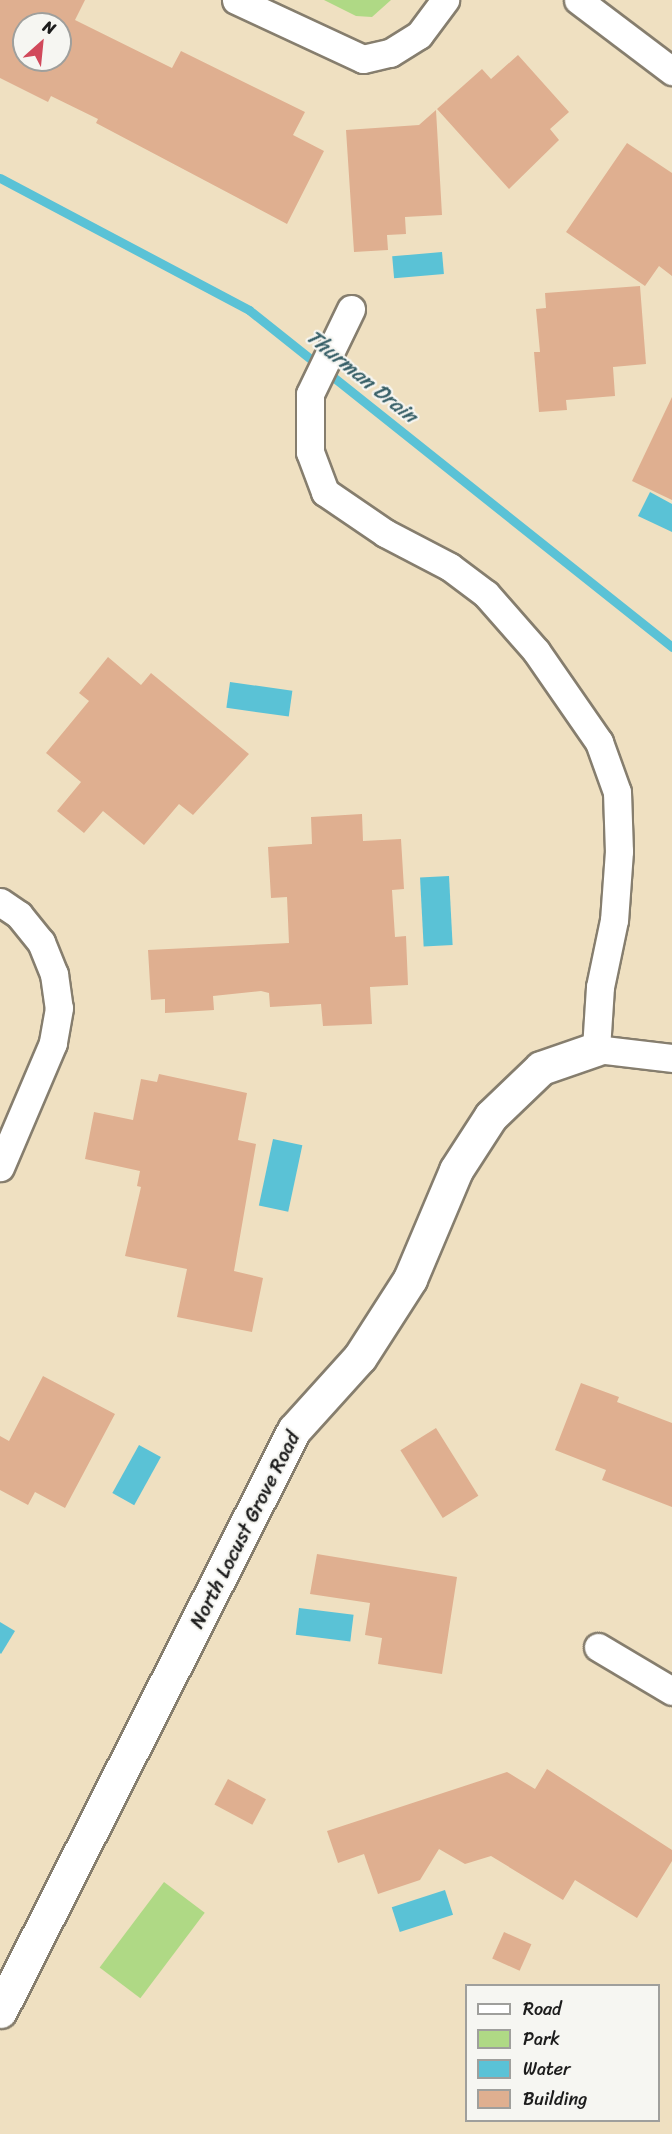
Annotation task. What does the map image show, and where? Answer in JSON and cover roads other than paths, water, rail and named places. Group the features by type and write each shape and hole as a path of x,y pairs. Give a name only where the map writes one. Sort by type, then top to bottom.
{"street":[{"path":"236,0 363,59 390,53 419,35 445,0"},
{"path":"578,0 672,71"},
{"path":"351,309 310,394 310,452 325,492 385,533 450,567 486,594 536,651 599,742 617,792 619,851 614,920 600,987 596,1049 672,1058"},
{"path":"0,902 19,915 41,942 54,974 59,1008 53,1043 0,1167"},
{"name":"North Locust Grove Road","path":"0,2011 294,1430 360,1357 410,1279 456,1170 491,1116 541,1068 596,1049"},
{"path":"598,1647 672,1691"}],"water":[{"path":"442,252 444,274 394,278 392,256"},
{"path":"650,492 672,504 672,532 638,516"},
{"path":"230,682 292,691 289,717 226,708"},
{"path":"449,876 453,945 424,946 420,878"},
{"path":"273,1139 302,1145 288,1212 259,1206"},
{"path":"139,1445 161,1457 134,1505 112,1493"},
{"path":"299,1608 354,1615 350,1642 296,1635"},
{"path":"0,1622 15,1631 1,1654 0,1653"},
{"path":"445,1890 453,1915 400,1932 392,1907"}],"waterway":[{"name":"Thurman Drain","path":"0,178 249,310 672,647"}]}
